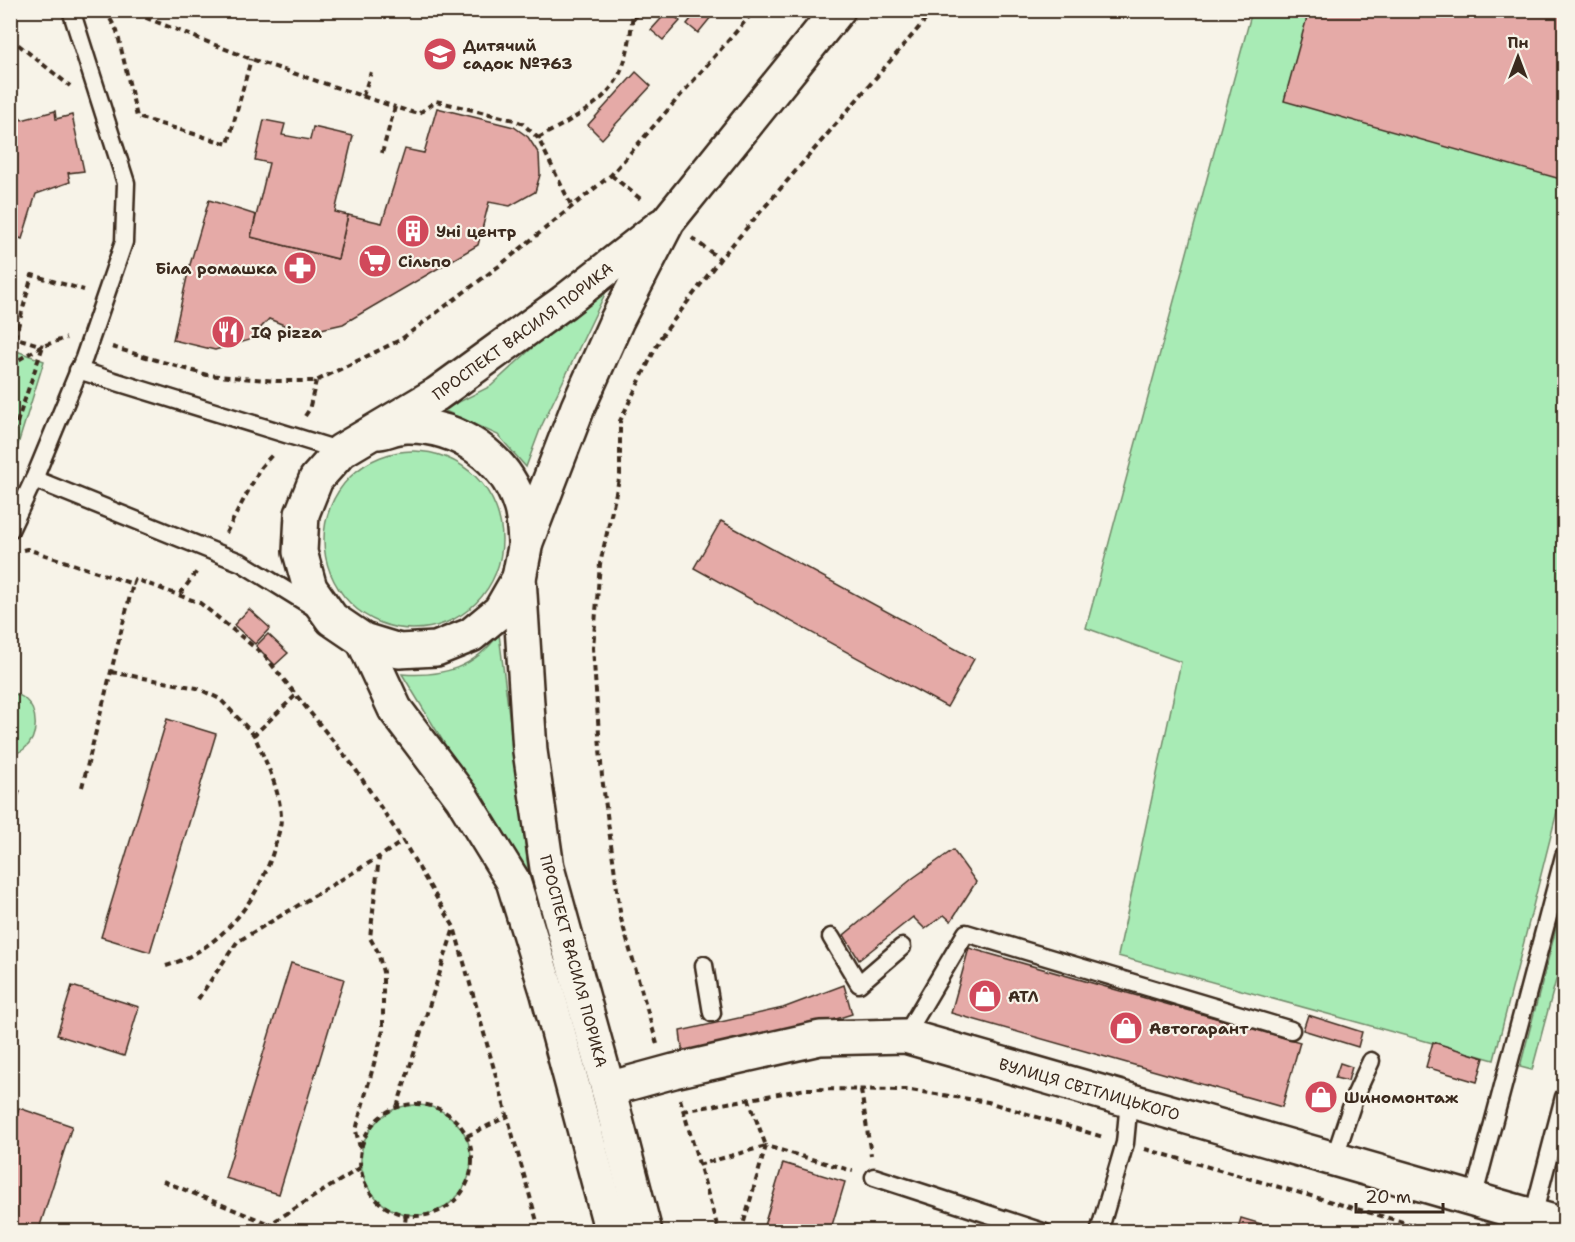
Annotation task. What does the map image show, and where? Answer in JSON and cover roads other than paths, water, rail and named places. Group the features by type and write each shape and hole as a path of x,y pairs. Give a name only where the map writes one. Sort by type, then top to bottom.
{"street":[{"name":"ПРОСПЕКТ ВАСИЛЯ ПОРИКА","path":"645,1232 547,868 530,751 519,578 526,542 578,407 617,320 668,220 838,10"},
{"name":"ПРОСПЕКТ ВАСИЛЯ ПОРИКА","path":"519,578 500,611 471,635 436,649 399,651 363,640 332,619 310,588 300,552 302,514 316,479 341,451 437,394 564,302 668,220"},
{"name":"ПРОСПЕКТ ВАСИЛЯ ПОРИКА","path":"370,434 406,426 443,430 477,446 504,472 520,505 526,542"},
{"name":"ПРОСПЕКТ ВАСИЛЯ ПОРИКА","path":"363,640 395,709 462,798 513,881 548,994 612,1232"},
{"name":"ВУЛИЦЯ СВІТЛИЦЬКОГО","path":"608,1089 674,1071 820,1038 905,1036 1564,1225"}],"lane":[{"path":"10,530 62,425 78,370 124,242 126,183 71,10"},
{"path":"78,370 341,451"},
{"path":"34,479 242,563 332,619"},
{"path":"1473,1199 1564,856"},
{"path":"905,1036 966,933 1291,1030"},
{"path":"831,937 859,984 902,947"},
{"path":"704,965 712,1013"},
{"path":"1334,1159 1354,1096 1371,1061"},
{"path":"1533,1216 1564,1097"},
{"path":"1099,1232 1125,1143 1129,1101"},
{"path":"874,1177 1042,1232"}],"place":[{"name":"Дитячий садок №763","path":"440,54"},
{"name":"Уні центр","path":"413,231"},
{"name":"Сільпо","path":"375,261"},
{"name":"Біла ромашка","path":"300,268"},
{"name":"IQ pizza","path":"228,332"},
{"name":"АТЛ","path":"985,996"},
{"name":"Автогарант","path":"1126,1028"},
{"name":"Шиномонтаж","path":"1321,1097"}]}
